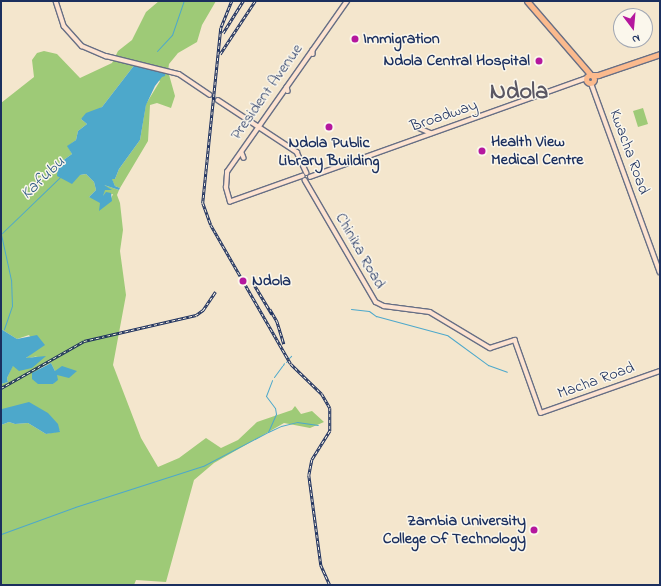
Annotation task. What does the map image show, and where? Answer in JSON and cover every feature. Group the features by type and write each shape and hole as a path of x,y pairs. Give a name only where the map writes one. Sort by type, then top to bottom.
{"highway":[{"path":"527,1 585,70 590,79 660,54"}],"main road":[{"path":"56,1 64,26 82,46 106,56 179,74 210,95"},
{"name":"President Avenue","path":"306,176 231,202 226,181 233,165 258,127 346,1"},
{"name":"Broadway","path":"306,176 590,79"},
{"name":"Kwacha Road","path":"590,79 660,272"},
{"path":"218,100 297,154 306,176"},
{"name":"President Avenue","path":"233,165 258,127"},
{"path":"419,128 431,133"},
{"path":"238,159 243,158 242,152"},
{"name":"Chinika Road","path":"306,176 308,183 377,303 384,306 430,312 490,348 515,340 541,413"},
{"name":"Macha Road","path":"541,413 660,371"}],"green space":[{"path":"159,1 216,1 202,25 197,42 178,53 169,64 168,71 175,96 171,108 157,103 150,105 148,141 120,188 115,186 111,178 115,179 119,169 140,140 146,104 160,81 136,63 102,107 81,119 87,124 78,131 76,140 68,146 72,154 58,164 81,175 86,174 94,182 96,190 89,197 110,201 113,194 103,196 104,185 119,190 117,195 120,203 123,230 120,251 126,295 113,365 141,438 158,467 179,458 206,438 221,448 238,440 257,422 292,410 295,406 301,414 312,411 324,422 310,428 284,423 214,463 194,480 166,582 136,580 134,585 1,585 1,425 9,422 15,424 28,423 46,434 60,431 23,405 1,410 1,384 8,382 7,378 13,365 38,356 25,359 38,348 29,335 17,339 1,329 1,103 34,77 32,60 37,53 44,51 57,54 80,78 112,63 118,51 132,40 146,12","holes":["51,363 57,375 53,384 34,378 33,375 40,368"]},
{"path":"643,108 648,124 638,127 633,111"}],"water":[{"path":"136,63 166,70 165,76 162,77 155,86 146,105 140,140 119,169 115,179 112,179 115,186 120,188 119,190 104,185 112,190 105,190 103,196 106,192 111,193 112,201 99,211 100,203 89,197 96,190 94,182 86,174 80,175 72,184 57,176 58,164 72,154 67,146 76,140 78,131 87,124 81,119 86,113 102,107"},
{"path":"1,329 17,339 37,335 45,345 26,358 46,356 32,368 19,371 13,366 7,378 8,382 1,384"},
{"path":"51,363 55,371 62,366 77,371 69,378 57,375 58,380 53,384 38,384 32,379 32,373"},
{"path":"29,402 48,413 58,424 60,432 46,434 28,423 15,424 9,422 1,425 2,409"}],"waterway":[{"name":"Kafubu","path":"157,51 172,35 184,1"},
{"name":"Kafubu","path":"4,329 12,306 11,280 1,234 60,177"},
{"path":"351,309 369,311 376,316 447,335 488,365 507,372"},
{"path":"274,377 282,366"},
{"path":"1,534 75,507 203,466 268,432 276,414 275,408 266,396 272,380"},
{"path":"268,432 281,426 297,422 318,425"}],"tunnel":[{"path":"210,95 218,100"}],"railway":[{"path":"232,1 221,28 203,203 211,225 291,364 322,394 330,408 330,431 312,460 309,475 321,565 330,585"},
{"path":"223,33 243,1"},
{"path":"220,54 255,1"},
{"path":"254,284 272,314"},
{"path":"1,388 84,341 196,315 203,310 215,292"},
{"path":"270,309 277,321 284,344"}],"place":[{"name":"Immigration","path":"355,39"},
{"name":"Ndola Central Hospital","path":"539,61"},
{"name":"Ndola Public Library Building","path":"329,127"},
{"name":"Health View Medical Centre","path":"482,151"},
{"name":"Ndola","path":"243,281"},
{"name":"Zambia University College Of Technology","path":"534,530"}],"district":[{"name":"Ndola","path":"519,93"}]}
